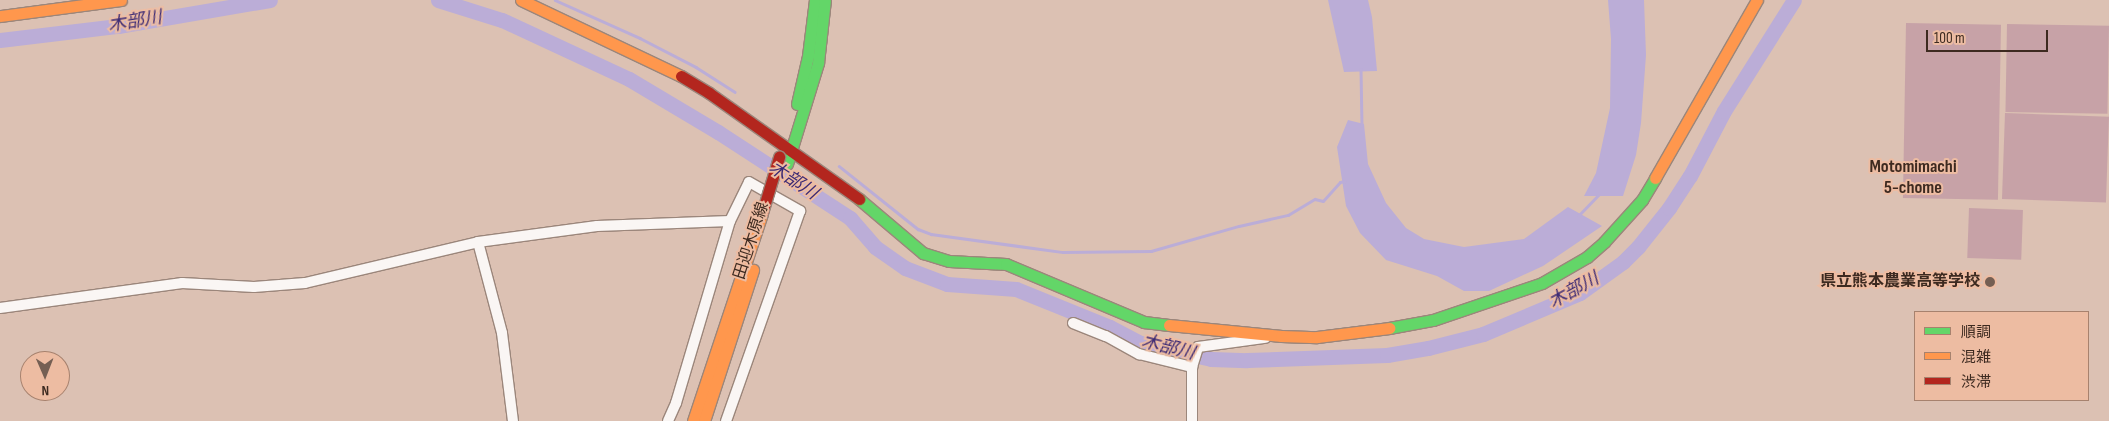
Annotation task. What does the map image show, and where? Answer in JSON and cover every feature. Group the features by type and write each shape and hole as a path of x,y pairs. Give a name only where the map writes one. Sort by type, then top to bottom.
{"street":[{"path":"0,16 121,0"},
{"path":"521,0 669,69 709,93 846,188 923,253 949,261 1006,264 1144,322 1281,336 1317,337 1341,335 1433,320 1542,283 1586,257 1642,200 1757,0"},
{"name":"田迎木原線","path":"787,147 804,71 815,0"},
{"name":"田迎木原線","path":"704,421 787,147 818,63 825,0"},
{"path":"668,421 676,403 730,221 749,182 800,211 726,421"},
{"name":"田迎木原線","path":"692,421 766,214"},
{"path":"0,308 182,283 254,287 305,283 478,242 598,226 730,221"},
{"path":"478,242 502,332 513,421"},
{"path":"1073,323 1106,336 1139,354 1193,364"},
{"path":"1192,421 1193,364 1198,347 1281,336"}],"shaded area":[{"path":"1328,0 1368,0 1372,17 1377,71 1344,72"},
{"path":"1608,0 1644,0 1646,55 1641,123 1636,155 1623,196 1584,196 1596,173 1610,108 1611,39"},
{"path":"1906,23 2001,25 1998,200 1903,198"},
{"path":"2007,24 2109,26 2107,114 2005,112"},
{"path":"2005,113 2109,117 2106,203 2002,199"},
{"path":"1348,120 1364,124 1368,164 1386,203 1406,228 1424,239 1464,247 1524,239 1568,207 1602,226 1543,266 1489,291 1464,291 1437,276 1386,260 1360,233 1346,206 1337,147"},
{"path":"1969,208 2023,210 2021,260 1967,258"}],"waterway":[{"name":"木部川","path":"0,40 118,26 270,0"},
{"name":"木部川","path":"438,0 502,20 629,79 718,132 850,218 875,247 905,268 947,284 1016,289 1110,327 1140,343 1211,359 1247,360 1387,355 1428,348 1483,334 1580,293 1623,262 1638,247 1669,208 1690,176 1724,111 1794,0"},
{"path":"555,0 640,38 696,67 735,92"},
{"path":"1361,69 1362,126"},
{"path":"839,166 918,229 931,234 1063,252 1151,251 1239,226 1288,215 1315,199 1323,201 1340,182 1345,181"},
{"path":"1578,216 1598,195"}],"traffic: fast":[{"path":"797,104 808,56 815,0"},
{"path":"787,164 818,63 825,0"},
{"path":"1389,328 1433,320 1542,283 1587,257 1604,242 1642,200 1655,178"},
{"path":"859,199 923,253 949,261 1006,264 1144,322 1169,325"}],"traffic: slow":[{"path":"0,16 121,0"},
{"path":"521,0 681,76"},
{"path":"1655,178 1757,0"},
{"path":"693,421 762,213"},
{"path":"704,421 753,270"},
{"path":"1169,325 1281,336 1317,337 1389,328"}],"traffic: jam":[{"path":"681,76 709,93 859,199"},
{"path":"762,213 779,157"}],"place":[{"name":"県立熊本農業高等学校","path":"1990,282"}],"district":[{"name":"Motomimachi 5-chome","path":"1913,178"}]}
